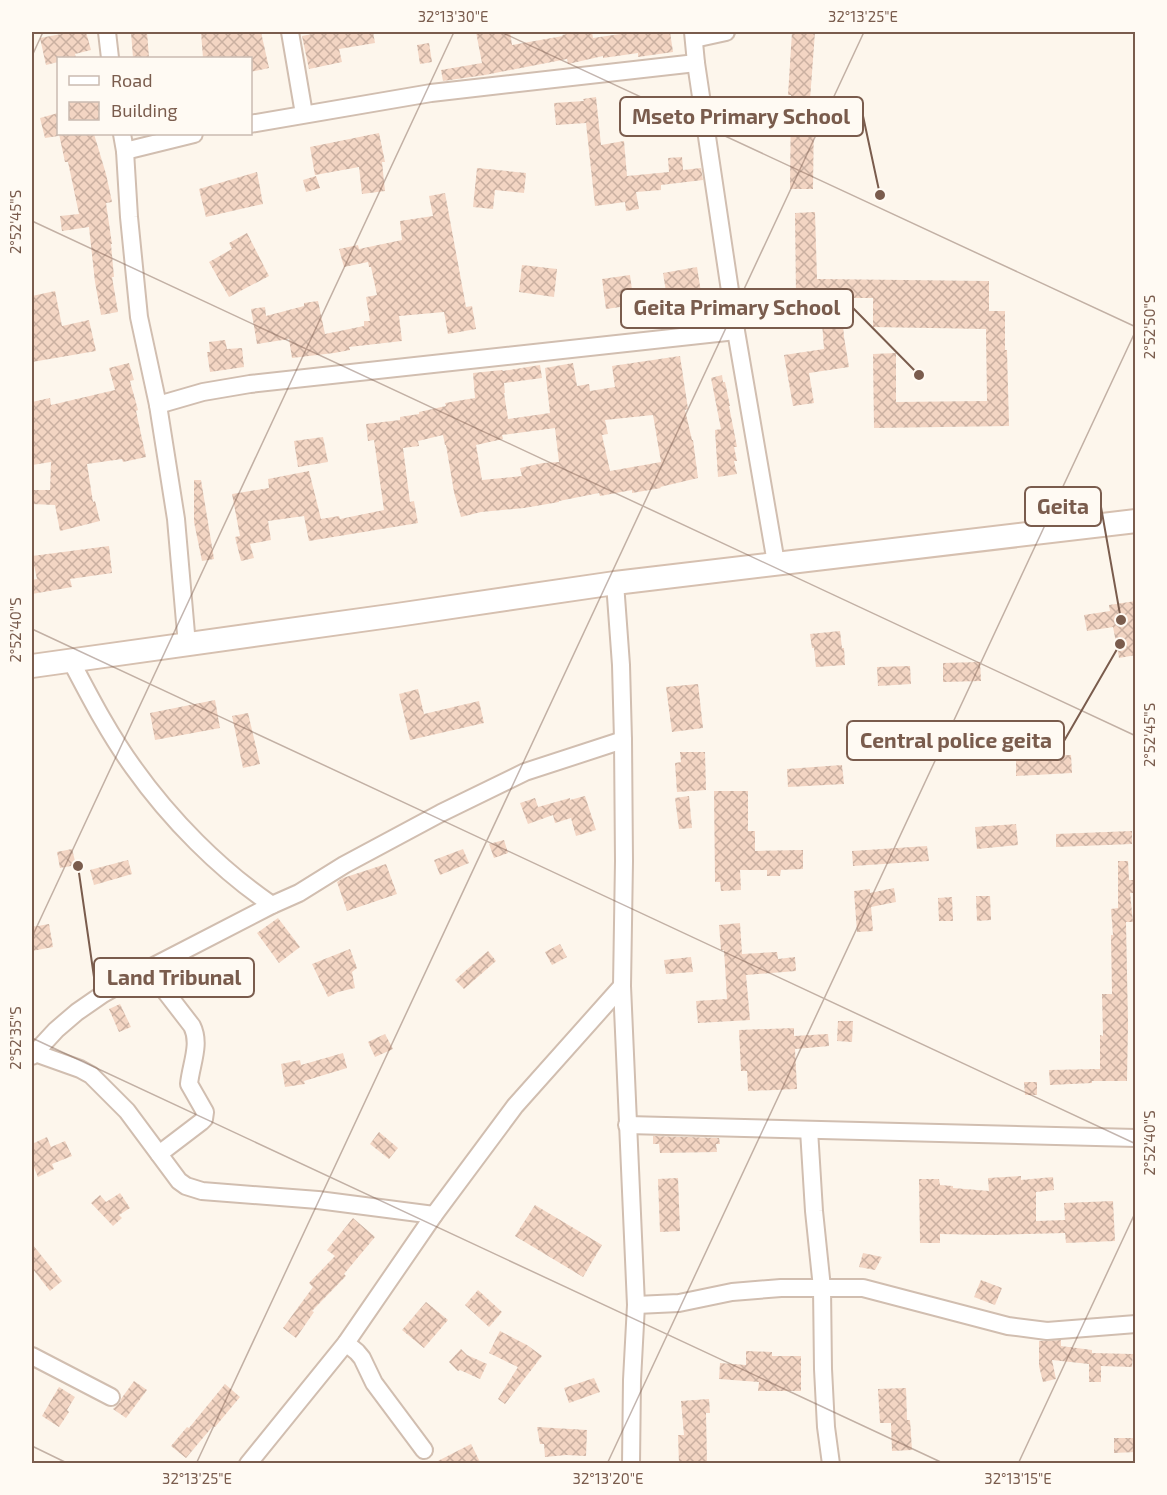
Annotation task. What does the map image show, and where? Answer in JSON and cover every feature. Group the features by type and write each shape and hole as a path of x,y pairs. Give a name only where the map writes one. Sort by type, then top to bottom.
{"street":[{"path":"107,32 110,57"},
{"path":"290,32 304,114"},
{"path":"726,32 694,35 696,63 736,331 776,563"},
{"path":"252,124 431,93 696,63"},
{"path":"122,135 139,317 158,405 176,519 187,645"},
{"path":"125,151 190,135"},
{"path":"158,405 203,392 250,384 736,331"},
{"path":"32,666 615,583 1136,521"},
{"path":"615,583 621,665 623,740 622,986 636,1305 631,1464"},
{"path":"70,661 95,708 133,767 173,818 229,873 272,905"},
{"path":"434,1215 318,1200 202,1191 186,1186 179,1181 128,1110 90,1075 80,1069 33,1055 76,1012 148,969 299,893 344,865 431,818 525,772 623,740"},
{"path":"148,969 195,1032 196,1048 189,1084 205,1112 201,1122 159,1154"},
{"path":"248,1464 346,1343 434,1215 515,1106 622,986"},
{"path":"627,1125 1136,1138"},
{"path":"809,1130 822,1288 823,1369 826,1427 831,1464"},
{"path":"636,1305 679,1303 732,1292 781,1288 862,1288 1008,1326 1047,1331 1136,1324"},
{"path":"346,1343 362,1358 378,1389 424,1450"},
{"path":"32,1356 111,1397"}],"building":[{"path":"72,32 86,32 91,50 75,54 76,57 57,57 57,62 46,65 40,38"},
{"path":"131,32 147,32 149,57 133,57"},
{"path":"201,32 261,32 269,68 252,72 252,57 203,57"},
{"path":"322,32 373,32 375,43 339,49 342,62 309,69 302,36"},
{"path":"476,32 510,32 512,45 578,32 592,32 593,38 634,32 670,32 673,52 638,57 638,53 603,58 603,56 568,64 567,59 443,81 441,70 482,63"},
{"path":"792,32 815,32 809,113 814,113 813,189 790,189 791,95 788,95"},
{"path":"429,43 432,62 420,64 417,45"},
{"path":"596,97 601,145 624,141 627,176 669,172 668,158 682,157 683,170 701,168 703,180 661,185 661,190 636,192 639,209 626,211 625,202 595,206 586,123 556,125 554,103 584,101 583,99"},
{"path":"57,113 58,136 45,138 40,118"},
{"path":"379,133 385,162 382,162 385,191 362,194 359,167 315,175 310,147"},
{"path":"59,135 94,135 112,202 106,203 112,244 114,277 112,277 118,312 101,315 89,227 62,231 60,216 79,214 68,162 65,162"},
{"path":"477,168 526,173 524,193 495,190 493,209 473,207"},
{"path":"257,172 263,204 206,217 199,189"},
{"path":"316,176 320,188 306,192 303,180"},
{"path":"445,193 466,307 472,306 476,329 448,334 444,312 399,316 402,341 349,347 350,350 334,353 292,358 289,339 257,344 251,309 265,307 266,316 304,306 304,303 318,301 325,334 364,326 364,321 370,321 366,297 377,295 371,267 368,262 344,267 339,249 358,245 359,249 402,240 400,221 433,216 429,196"},
{"path":"815,212 817,279 989,281 989,311 1005,311 1009,426 874,428 873,354 896,353 896,402 987,401 986,329 873,327 873,298 841,298 849,367 809,373 814,403 793,406 784,355 824,349 820,296 796,296 795,213"},
{"path":"247,233 269,276 229,297 209,262 232,249 229,243"},
{"path":"522,265 557,269 554,297 519,292"},
{"path":"697,267 702,299 668,304 663,273"},
{"path":"630,275 634,305 606,309 602,279"},
{"path":"55,291 62,326 89,320 96,351 32,362 32,296"},
{"path":"225,340 227,349 242,348 244,367 210,372 207,352 210,352 209,342"},
{"path":"680,356 688,409 685,410 693,440 698,478 632,493 632,490 600,496 599,493 559,502 481,512 461,517 443,435 418,441 419,446 403,448 410,502 414,501 418,523 309,541 304,516 268,521 271,540 250,544 254,558 241,561 235,537 240,536 232,494 269,488 268,479 309,471 321,519 339,516 340,519 384,510 374,440 368,441 366,424 400,420 400,417 446,406 445,403 475,398 473,373 540,365 542,378 504,383 508,419 550,413 545,368 573,363 577,386 589,384 590,391 615,387 612,366","holes":["653,415 661,462 610,471 602,435 608,434 605,420","555,428 559,462 520,468 522,476 482,480 476,445 503,439 502,435"]},
{"path":"129,363 134,380 130,381 138,410 136,411 146,457 123,462 122,459 87,464 93,502 95,501 100,521 60,531 55,505 32,504 32,490 50,490 51,462 32,465 32,402 50,398 51,405 115,390 109,368"},
{"path":"722,375 737,447 734,447 737,461 734,461 737,474 718,477 715,430 721,429 711,378"},
{"path":"323,437 328,462 298,467 294,441"},
{"path":"194,480 201,480 214,559 202,561 194,522"},
{"path":"109,546 112,573 70,579 72,587 32,594 32,580 37,579 32,556"},
{"path":"1136,601 1136,655 1119,658 1113,627 1087,631 1084,615 1110,611 1109,605"},
{"path":"840,631 845,665 816,667 810,634"},
{"path":"980,662 981,681 943,682 943,663"},
{"path":"910,666 911,684 878,686 877,667"},
{"path":"698,684 703,728 672,732 666,687"},
{"path":"418,689 424,714 479,701 484,723 410,740 399,694"},
{"path":"215,700 220,728 155,740 150,713"},
{"path":"248,713 260,764 243,768 232,716"},
{"path":"680,752 705,752 706,790 677,792 675,763 681,762"},
{"path":"1071,755 1072,773 1016,776 1016,757"},
{"path":"842,765 844,784 788,787 787,769"},
{"path":"714,791 748,791 748,831 755,831 755,851 803,850 803,869 781,870 780,876 767,876 767,870 740,870 741,890 721,891 720,882 715,882"},
{"path":"585,796 596,830 576,836 571,818 555,823 553,815 528,824 520,803 535,798 538,807"},
{"path":"689,796 692,828 679,829 675,798"},
{"path":"1016,824 1018,845 977,849 975,827"},
{"path":"1132,831 1132,844 1056,847 1056,834"},
{"path":"504,840 508,853 494,858 489,844"},
{"path":"927,846 929,861 853,866 852,851"},
{"path":"72,849 76,865 60,868 57,852"},
{"path":"463,849 469,863 440,875 434,860"},
{"path":"128,860 132,874 94,885 90,870"},
{"path":"1118,861 1128,861 1129,880 1136,880 1136,893 1130,893 1133,922 1126,922 1127,1081 1092,1081 1092,1083 1050,1085 1049,1070 1100,1069 1100,1035 1103,1036 1102,994 1112,994 1111,909 1118,908"},
{"path":"386,864 397,894 347,911 337,882"},
{"path":"894,888 896,902 871,907 873,931 857,932 854,891 870,889 870,893"},
{"path":"976,896 990,896 991,920 977,921"},
{"path":"952,897 953,921 939,921 938,898"},
{"path":"278,918 300,947 279,963 257,933"},
{"path":"740,923 742,954 777,952 778,959 795,957 796,971 746,975 750,1020 698,1023 696,1001 727,999 724,950 721,950 719,925"},
{"path":"49,924 53,947 32,951 32,927"},
{"path":"560,944 567,957 552,965 545,952"},
{"path":"350,949 357,968 352,972 355,988 328,997 312,964"},
{"path":"488,951 496,961 464,989 455,980"},
{"path":"691,957 693,972 666,974 664,960"},
{"path":"120,1004 131,1027 119,1032 109,1009"},
{"path":"838,1021 853,1021 852,1042 837,1041"},
{"path":"794,1028 794,1036 828,1034 829,1046 795,1049 797,1089 748,1091 747,1071 741,1071 739,1030"},
{"path":"385,1034 393,1049 375,1057 368,1042"},
{"path":"343,1053 347,1068 304,1081 305,1084 285,1087 281,1064 300,1060 301,1065"},
{"path":"1024,1082 1037,1082 1037,1095 1025,1095"},
{"path":"379,1132 398,1148 389,1159 370,1144"},
{"path":"653,1136 719,1138 720,1144 716,1144 717,1152 660,1153 659,1144 653,1144"},
{"path":"47,1137 51,1147 65,1141 72,1156 52,1164 54,1169 38,1177 32,1163 32,1144"},
{"path":"1021,1176 1021,1180 1053,1177 1054,1190 1036,1192 1036,1221 1065,1220 1064,1203 1113,1201 1115,1241 1066,1243 1065,1233 940,1234 940,1243 920,1243 919,1179 939,1179 940,1185 989,1191 988,1178"},
{"path":"678,1178 680,1231 660,1232 658,1179"},
{"path":"120,1193 130,1208 119,1215 122,1218 113,1226 91,1203 100,1195 106,1202"},
{"path":"535,1205 602,1245 583,1277 515,1236"},
{"path":"353,1218 375,1237 344,1274 346,1276 312,1311 314,1312 296,1338 283,1328 313,1287 309,1283 335,1256 327,1250"},
{"path":"32,1244 62,1281 50,1291 32,1268"},
{"path":"863,1253 882,1257 875,1270 859,1267"},
{"path":"981,1280 1002,1288 995,1305 974,1297"},
{"path":"478,1290 502,1312 489,1327 465,1305"},
{"path":"426,1302 448,1320 424,1348 402,1330"},
{"path":"500,1331 542,1356 505,1404 498,1399 518,1367 489,1353"},
{"path":"1061,1340 1061,1346 1092,1350 1092,1353 1133,1354 1132,1367 1101,1366 1101,1382 1089,1382 1089,1364 1052,1360 1056,1379 1043,1382 1039,1366 1039,1341"},
{"path":"461,1349 467,1355 487,1364 480,1379 458,1371 449,1362"},
{"path":"746,1351 772,1352 772,1356 801,1356 801,1391 758,1391 759,1382 719,1379 720,1363 746,1365"},
{"path":"594,1378 600,1392 569,1403 564,1388"},
{"path":"134,1381 147,1390 126,1418 113,1409"},
{"path":"225,1384 240,1397 186,1458 171,1446"},
{"path":"59,1387 75,1397 59,1427 42,1416"},
{"path":"906,1388 907,1420 910,1420 912,1450 892,1451 891,1423 880,1423 878,1389"},
{"path":"709,1399 710,1413 706,1413 707,1463 679,1464 678,1435 684,1435 681,1401"},
{"path":"537,1427 587,1430 586,1456 545,1457 544,1444 540,1444"},
{"path":"1114,1438 1136,1438 1136,1452 1114,1453"},
{"path":"471,1444 481,1464 432,1464"}],"place":[{"name":"Mseto Primary School","path":"880,195"},
{"name":"Geita Primary School","path":"919,375"},
{"name":"Geita","path":"1121,620"},
{"name":"Central police geita","path":"1120,644"},
{"name":"Land Tribunal","path":"78,866"}]}
